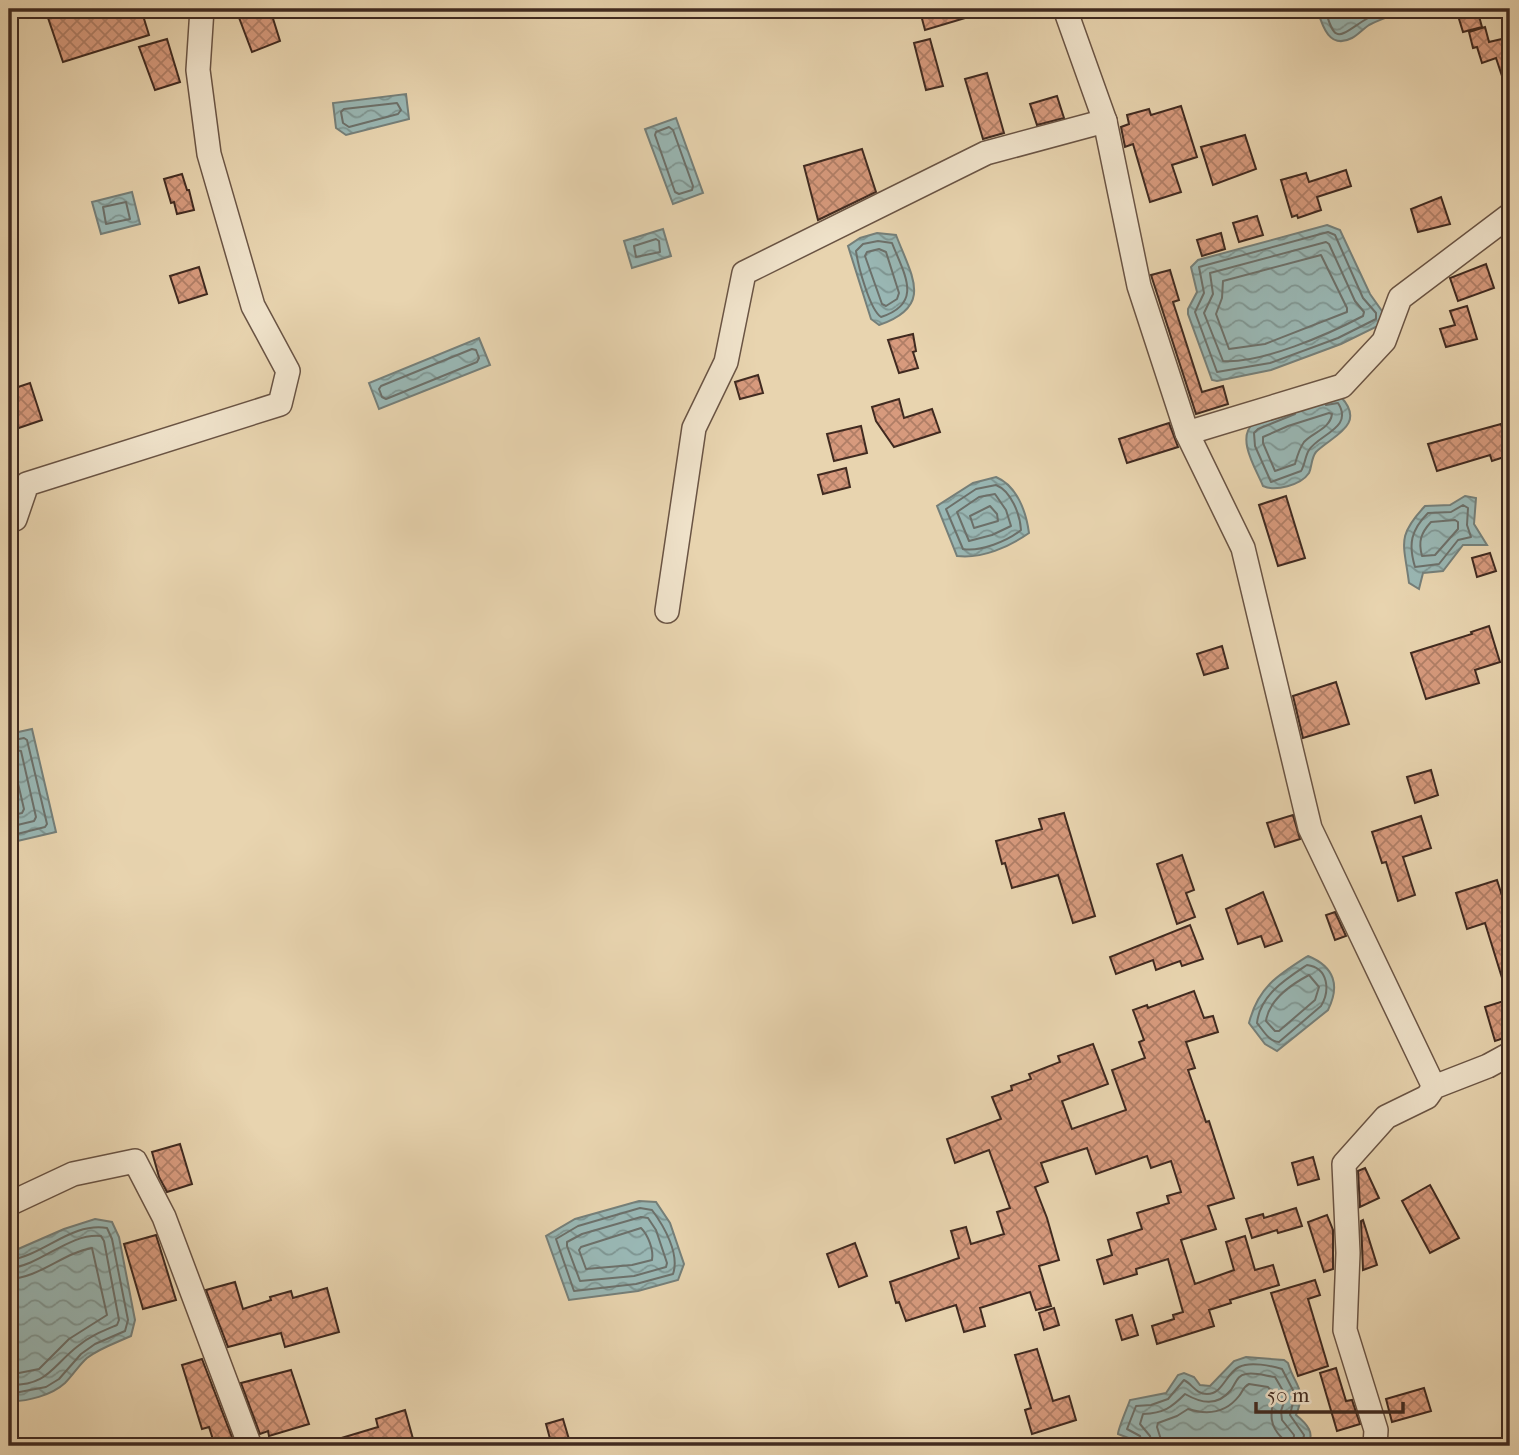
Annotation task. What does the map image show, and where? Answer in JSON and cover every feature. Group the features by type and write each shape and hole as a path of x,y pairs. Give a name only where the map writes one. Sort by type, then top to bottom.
{"street":[{"path":"9,521 15,519 27,484 280,404 288,371 253,306 209,154 198,70 202,9"},
{"path":"1065,9 1105,121 1139,286 1187,433 1243,548 1310,828 1434,1087"},
{"path":"667,611 694,428 726,362 744,273 986,153 1105,121"},
{"path":"1187,433 1342,386 1384,341 1400,298 1510,215"},
{"path":"1375,1446 1376,1430 1345,1330 1348,1253 1344,1164 1386,1117 1426,1097 1434,1087 1488,1066 1510,1054"},
{"path":"9,1204 73,1174 135,1161 164,1217 250,1446"}],"water":[{"path":"1317,9 1411,9 1374,23 1354,37 1338,41 1328,34"},
{"path":"406,94 409,119 346,135 336,128 333,103"},
{"path":"676,118 703,193 673,204 645,129"},
{"path":"132,192 140,224 101,234 92,202"},
{"path":"1327,225 1340,230 1370,294 1382,311 1382,324 1341,344 1271,370 1212,380 1188,314 1197,292 1191,267 1198,260"},
{"path":"663,229 671,256 632,268 624,241"},
{"path":"877,233 896,235 908,264 914,289 913,299 907,309 879,325 871,319 848,246 860,238"},
{"path":"479,338 490,365 379,409 369,383"},
{"path":"1341,397 1348,407 1349,422 1338,435 1316,452 1309,473 1288,486 1263,486 1247,445 1248,430 1253,424"},
{"path":"996,477 1010,486 1015,493 1026,516 1029,533 995,551 976,556 957,556 937,506 973,483"},
{"path":"1465,496 1476,498 1474,524 1487,545 1463,545 1443,571 1423,573 1419,589 1409,583 1404,549 1406,533 1425,506 1450,505"},
{"path":"32,729 56,832 9,843 9,734"},
{"path":"1308,956 1324,966 1333,978 1332,1001 1328,1010 1277,1051 1265,1044 1249,1023 1258,1000 1271,983"},
{"path":"639,1201 656,1202 670,1223 684,1264 678,1280 638,1291 569,1300 546,1236 575,1219"},
{"path":"95,1219 112,1222 119,1237 135,1320 131,1336 87,1358 65,1383 53,1391 31,1399 9,1401 9,1253"},
{"path":"1246,1357 1284,1360 1288,1363 1300,1393 1296,1415 1310,1433 1306,1446 1138,1446 1134,1440 1118,1434 1130,1400 1166,1393 1178,1375 1184,1373 1194,1377 1200,1385 1210,1386 1234,1361"}],"building":[{"path":"45,9 141,9 149,35 63,62"},
{"path":"270,9 280,41 252,52 238,15"},
{"path":"941,9 982,9 982,13 925,30 921,15"},
{"path":"1456,9 1477,9 1482,27 1463,32"},
{"path":"1485,27 1489,42 1510,37 1510,90 1507,91 1496,58 1482,63 1477,47 1473,48 1469,32"},
{"path":"167,39 180,82 155,90 139,47"},
{"path":"930,39 943,86 926,90 914,43"},
{"path":"987,73 1004,133 983,139 965,79"},
{"path":"1057,96 1064,118 1037,125 1030,104"},
{"path":"1181,106 1197,157 1172,165 1181,192 1150,202 1133,144 1125,147 1121,127 1129,124 1127,115 1149,109 1151,115"},
{"path":"1245,135 1256,169 1213,185 1201,147"},
{"path":"862,149 876,192 818,220 804,166"},
{"path":"1346,170 1351,186 1317,197 1321,210 1298,218 1297,215 1292,217 1281,180 1306,173 1309,182"},
{"path":"182,174 194,210 177,214 164,179"},
{"path":"1441,197 1450,224 1418,232 1411,209"},
{"path":"1257,216 1263,235 1239,242 1233,223"},
{"path":"1221,233 1225,249 1202,256 1197,240"},
{"path":"1486,264 1494,288 1458,301 1450,278"},
{"path":"199,267 207,294 179,303 170,276"},
{"path":"1170,270 1179,300 1173,302 1202,392 1223,386 1228,404 1196,414 1151,275"},
{"path":"1467,306 1477,339 1446,347 1440,329 1455,325 1450,311"},
{"path":"913,334 916,351 913,352 918,368 899,373 888,340"},
{"path":"758,375 763,393 740,399 735,382"},
{"path":"30,383 42,420 13,430 9,418 9,390"},
{"path":"899,399 904,418 932,409 940,432 894,447 876,421 872,407"},
{"path":"1169,423 1178,447 1127,463 1119,439"},
{"path":"1501,424 1510,455 1492,461 1490,455 1437,471 1428,444"},
{"path":"861,426 867,453 834,461 827,434"},
{"path":"846,468 850,487 823,494 818,475"},
{"path":"1286,496 1305,558 1278,566 1259,505"},
{"path":"1490,553 1496,571 1477,577 1472,558"},
{"path":"1489,626 1500,662 1475,670 1479,683 1426,699 1411,653"},
{"path":"1222,646 1228,668 1204,675 1197,654"},
{"path":"1336,682 1349,724 1303,738 1293,696"},
{"path":"1431,770 1438,795 1415,803 1407,777"},
{"path":"1064,813 1095,916 1073,923 1058,875 1012,888 996,841 1042,829 1039,819"},
{"path":"1293,815 1300,839 1275,847 1267,823"},
{"path":"1421,816 1431,848 1403,857 1415,895 1398,901 1386,862 1382,863 1372,832"},
{"path":"1182,855 1194,890 1186,893 1195,917 1177,924 1157,864"},
{"path":"1497,880 1510,921 1510,994 1507,994 1485,923 1467,929 1456,893"},
{"path":"1263,892 1282,941 1265,947 1261,936 1238,944 1226,909"},
{"path":"1335,912 1346,936 1335,940 1326,915"},
{"path":"1190,925 1203,959 1182,966 1180,961 1156,970 1153,960 1116,974 1110,957"},
{"path":"1194,991 1204,1018 1213,1016 1218,1032 1186,1042 1195,1068 1188,1070 1206,1122 1209,1121 1234,1198 1208,1206 1216,1229 1181,1240 1195,1284 1234,1270 1226,1242 1245,1236 1255,1270 1273,1265 1279,1285 1230,1300 1231,1303 1209,1310 1214,1326 1157,1344 1152,1326 1174,1319 1173,1315 1183,1312 1168,1259 1136,1269 1137,1274 1104,1284 1097,1260 1112,1255 1108,1240 1142,1229 1137,1213 1169,1203 1167,1196 1181,1192 1171,1161 1151,1168 1147,1156 1096,1174 1087,1148 1041,1163 1048,1182 1035,1187 1059,1260 1039,1266 1051,1306 1036,1310 1030,1292 980,1308 985,1326 964,1332 956,1305 906,1321 899,1302 896,1303 890,1282 959,1258 951,1231 966,1227 971,1244 1004,1234 997,1212 1010,1208 989,1150 955,1163 947,1139 1001,1119 992,1097 1031,1079 1029,1074 1060,1062 1058,1056 1093,1044 1108,1084 1062,1101 1072,1129 1126,1110 1112,1070 1145,1058 1139,1042 1144,1040 1133,1010 1147,1005 1148,1008"},
{"path":"1510,999 1510,1036 1495,1041 1485,1007"},
{"path":"180,1144 192,1184 167,1192 159,1177 152,1152"},
{"path":"1313,1157 1319,1179 1298,1185 1292,1163"},
{"path":"1365,1168 1379,1198 1360,1207 1358,1171"},
{"path":"1430,1185 1459,1238 1430,1253 1402,1201"},
{"path":"1296,1208 1302,1226 1252,1238 1246,1219 1263,1214 1264,1218"},
{"path":"1327,1215 1333,1230 1333,1269 1324,1272 1308,1222"},
{"path":"1363,1220 1377,1265 1363,1270 1361,1221"},
{"path":"156,1235 176,1300 143,1309 124,1244"},
{"path":"855,1243 867,1276 839,1287 827,1254"},
{"path":"1315,1280 1320,1295 1308,1299 1328,1366 1298,1376 1271,1293"},
{"path":"235,1282 243,1309 291,1291 293,1298 327,1288 339,1332 285,1347 281,1333 228,1347 206,1290"},
{"path":"1054,1308 1059,1325 1044,1330 1039,1313"},
{"path":"1132,1315 1138,1335 1122,1340 1116,1320"},
{"path":"1037,1349 1053,1401 1069,1396 1076,1420 1032,1434 1025,1410 1031,1408 1015,1355"},
{"path":"202,1359 235,1445 215,1446 209,1427 202,1429 182,1365"},
{"path":"1336,1368 1346,1401 1352,1400 1360,1424 1337,1431 1320,1373"},
{"path":"291,1370 309,1424 269,1436 268,1431 260,1434 241,1383"},
{"path":"1424,1388 1431,1411 1392,1422 1386,1399"},
{"path":"405,1410 415,1446 328,1446 328,1442 378,1427 376,1419"},
{"path":"563,1419 571,1446 552,1446 546,1424"}]}
